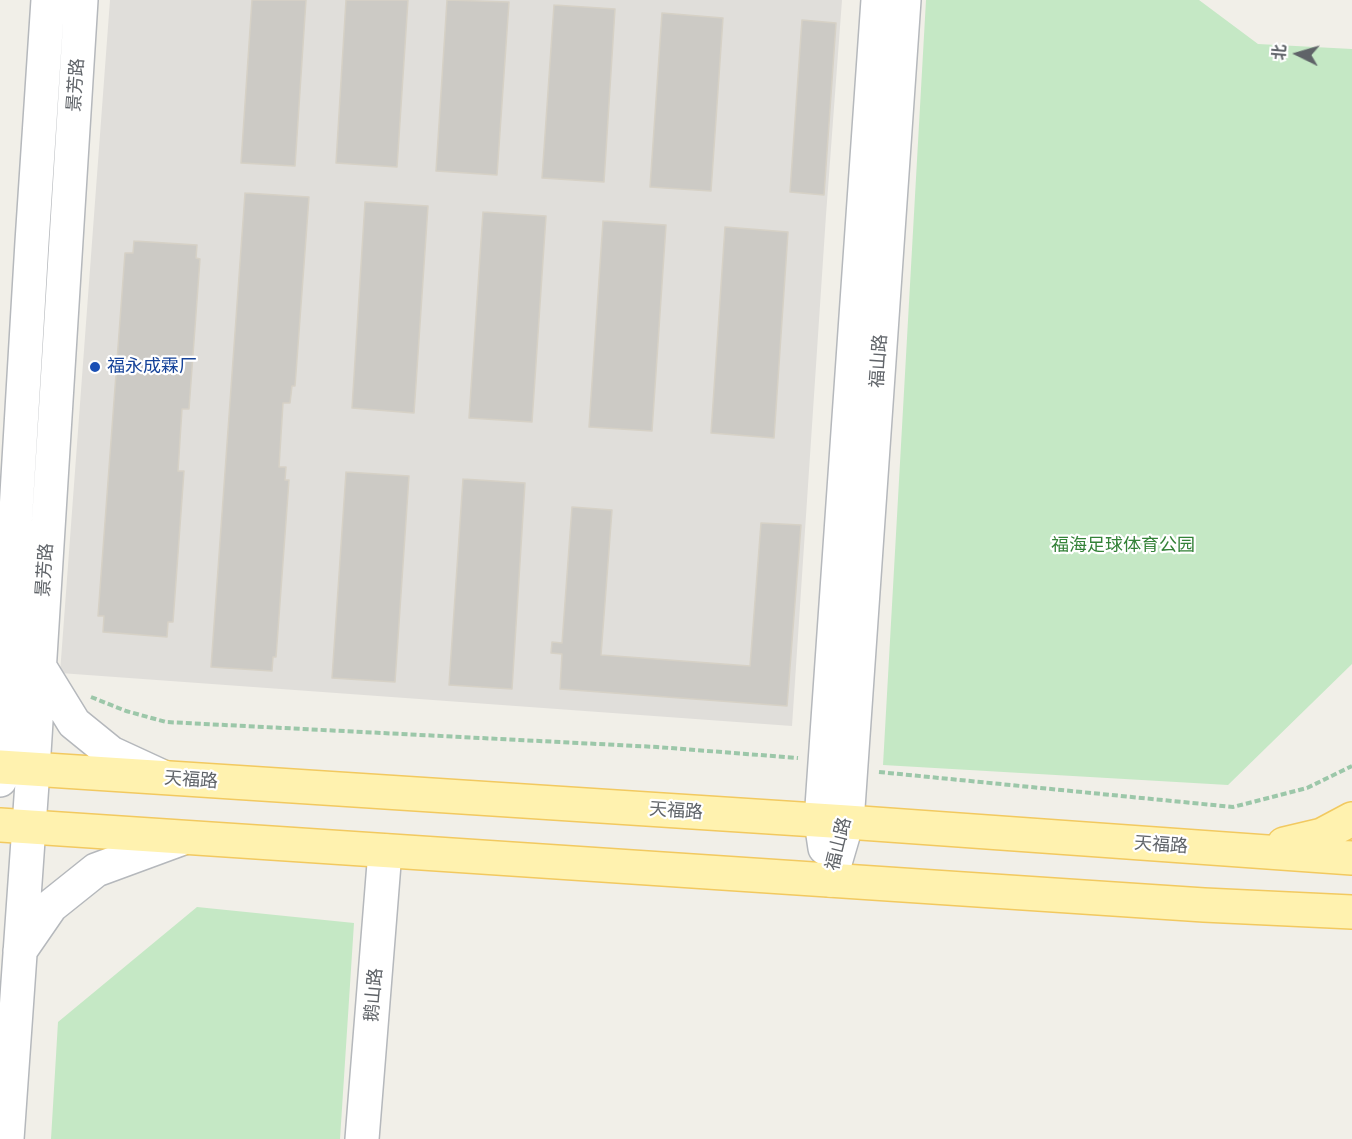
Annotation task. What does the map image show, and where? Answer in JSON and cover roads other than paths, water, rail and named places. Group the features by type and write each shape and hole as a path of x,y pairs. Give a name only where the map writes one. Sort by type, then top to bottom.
{"main road":[{"name":"天福路","path":"8,770 165,778 1352,858"},
{"path":"1237,850 1283,844 1322,835 1352,819"},
{"path":"14,826 1204,905 1352,912"}],"street":[{"name":"景芳路","path":"7,1139 20,951 14,826 8,770 4,647 48,0"},
{"name":"景芳路","path":"8,770 39,666 81,0"},
{"name":"福山路","path":"830,880 878,0"},
{"name":"福山路","path":"838,761 903,0"},
{"path":"39,666 74,723 111,753 165,778"},
{"path":"20,951 51,906 96,870 183,838"},
{"name":"鹅山路","path":"362,1139 385,851"}],"place":[{"name":"福永成霖厂","path":"95,367"}],"park label":[{"name":"福海足球体育公园","path":"1123,546"}]}
